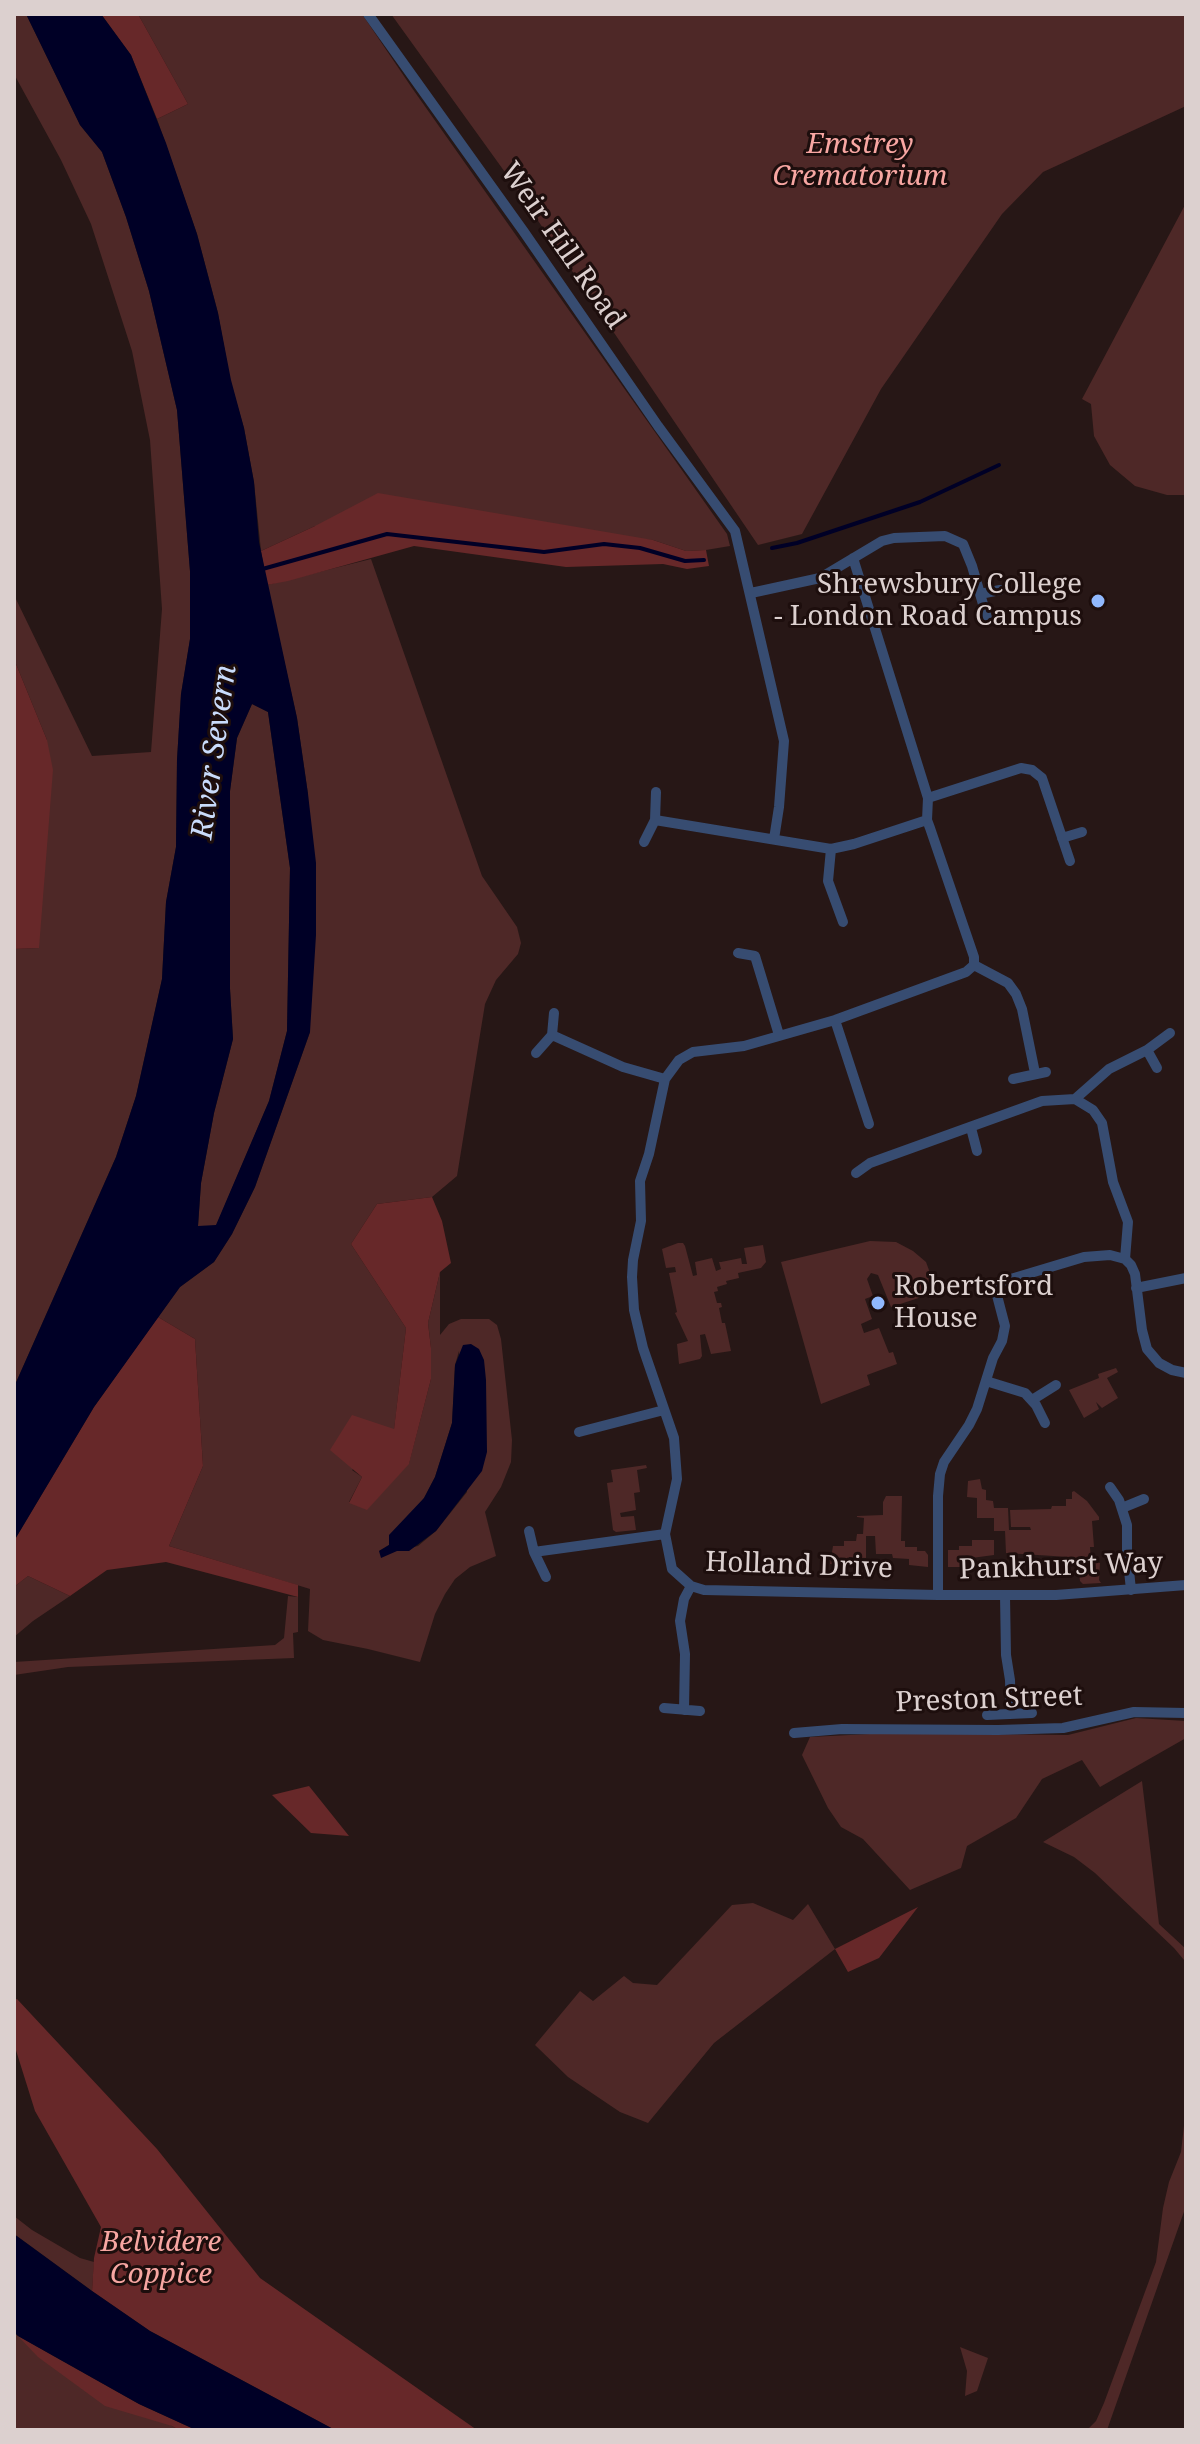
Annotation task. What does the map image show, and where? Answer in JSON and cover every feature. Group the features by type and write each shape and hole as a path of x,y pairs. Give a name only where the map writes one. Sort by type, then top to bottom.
{"street":[{"name":"Weir Hill Road","path":"368,14 735,531 784,741 774,839"},
{"path":"751,593 820,578 865,549 894,538 945,536 963,544 987,618"},
{"path":"552,1035 623,1067 665,1079 679,1060 693,1052 744,1046 835,1020 966,972 974,965 974,957 927,820 928,798 853,558"},
{"path":"980,594 1000,590"},
{"path":"928,798 1021,768 1032,770 1042,778 1070,861"},
{"path":"644,842 655,820 656,792"},
{"path":"655,820 831,849 927,820"},
{"path":"1062,838 1082,832"},
{"path":"831,849 828,881 843,922"},
{"path":"738,953 755,956 779,1035"},
{"path":"974,965 1008,983 1022,1009 1040,1073 1013,1079"},
{"path":"536,1053 552,1035 554,1013"},
{"path":"835,1020 869,1124"},
{"path":"1075,1099 1109,1069 1147,1050 1170,1033"},
{"path":"1147,1050 1157,1068"},
{"name":"Holland Drive","path":"665,1079 640,1181 641,1221 632,1277 640,1338 674,1438 677,1479 665,1534 672,1569 691,1586 704,1590 938,1595"},
{"path":"856,1173 870,1163 1042,1101 1075,1099 1093,1110 1102,1123 1113,1182 1128,1222 1125,1259 1135,1274 1147,1349 1159,1363 1186,1373"},
{"path":"971,1128 977,1151"},
{"path":"938,1595 940,1474 944,1462 969,1425 1004,1333 994,1284 1084,1257 1110,1255 1125,1259"},
{"path":"1136,1288 1186,1278"},
{"path":"986,1381 1025,1393 1045,1423"},
{"path":"1032,1400 1056,1385"},
{"path":"579,1432 664,1410"},
{"path":"1110,1487 1127,1525 1131,1590"},
{"path":"1122,1508 1144,1499"},
{"path":"529,1531 534,1552 546,1577"},
{"path":"534,1552 665,1534"},
{"name":"Pankhurst Way","path":"938,1595 1005,1596 1186,1585"},
{"path":"684,1710 685,1654 680,1621 684,1599 691,1586"},
{"path":"1005,1596 1011,1714"},
{"path":"664,1708 700,1711"},
{"name":"Preston Street","path":"794,1733 842,1729 1063,1728 1134,1712 1186,1713"},
{"path":"987,1715 1032,1713"}],"green space":[{"path":"14,14 26,14 80,125 102,152 149,291 177,410 190,571 190,639 181,694 176,847 166,902 162,979 136,1096 116,1157 14,1387 14,949 38,948 47,740 14,659 14,595 92,756 151,752 162,609 150,440 132,351 91,224 61,160 14,74"},
{"path":"101,14 138,14 188,104 157,119 131,55"},
{"path":"138,14 362,14 727,534 730,546 686,551 653,540 315,526 261,551 254,482 218,313 197,234 157,119 188,104"},
{"name":"Emstrey Crematorium","path":"391,14 1186,14 1186,106 1043,172 1002,214 881,389 802,534 758,545 507,175"},
{"path":"1186,203 1186,495 1167,495 1135,486 1110,465 1094,436 1091,404 1082,399"},
{"path":"378,493 653,540 686,551 706,550 709,566 687,569 663,564 566,567 414,546 267,585 261,551"},
{"path":"371,559 482,876 517,927 521,943 518,954 496,980 485,1004 457,1176 432,1197 377,1204 351,1244 406,1328 394,1430 352,1470 362,1477 349,1502 367,1509 409,1463 431,1379 428,1323 440,1272 440,1335 449,1324 461,1319 489,1319 497,1325 501,1339 512,1440 511,1462 501,1487 485,1512 496,1556 470,1567 455,1579 435,1614 420,1662 323,1640 308,1631 310,1589 169,1546 203,1466 195,1339 158,1317 180,1287 214,1262 232,1234 255,1187 310,1032 308,794 297,718 267,585","holes":["459,1351 467,1492 436,1531 418,1546 379,1551 389,1545 424,1498 435,1477 452,1423 455,1365"]},
{"path":"14,659 47,740 53,770 39,948 14,949"},
{"path":"252,704 268,712 290,868 287,1031 269,1101 216,1226 198,1226 201,1183 214,1113 233,1039 230,791 237,738"},
{"path":"432,1197 442,1221 451,1263 440,1272 428,1323 431,1379 409,1464 367,1510 349,1503 362,1477 330,1450 352,1415 394,1429 406,1328 351,1244 377,1204"},
{"path":"870,1241 896,1242 913,1251 926,1262 937,1292 891,1307 878,1275 871,1273 867,1279 873,1296 865,1299 872,1319 861,1324 864,1333 879,1328 897,1364 867,1375 870,1385 821,1404 781,1262"},
{"path":"678,1243 685,1246 693,1276 697,1275 695,1262 712,1258 716,1271 721,1269 719,1262 741,1258 742,1264 747,1264 744,1248 763,1245 766,1262 761,1268 738,1273 739,1278 726,1281 727,1284 717,1287 718,1291 714,1292 717,1303 721,1303 722,1323 725,1323 731,1351 711,1354 705,1334 700,1335 700,1359 679,1364 677,1344 688,1341 675,1313 669,1273 676,1272 675,1267 666,1268 662,1249"},
{"path":"158,1317 195,1339 203,1466 169,1546 298,1585 298,1597 166,1562 107,1570 70,1596 28,1576 14,1587 14,1541 94,1407"},
{"path":"1116,1368 1118,1372 1107,1378 1118,1398 1102,1408 1096,1402 1099,1409 1084,1418 1069,1390"},
{"path":"646,1465 647,1468 637,1470 640,1492 634,1493 636,1510 620,1513 621,1517 634,1516 636,1530 616,1532 613,1530 607,1483 613,1482 611,1470"},
{"path":"980,1479 982,1489 986,1490 986,1500 993,1501 994,1508 1008,1508 1009,1530 1031,1530 1030,1527 1011,1527 1010,1510 1066,1506 1066,1499 1072,1499 1074,1491 1087,1501 1099,1517 1099,1520 1092,1521 1094,1547 1090,1547 1091,1561 1100,1563 1101,1583 1083,1584 1079,1573 1076,1573 1076,1562 1069,1562 1069,1557 1006,1553 1005,1531 994,1531 994,1518 977,1518 977,1498 967,1497 968,1481"},
{"path":"886,1496 902,1496 901,1541 905,1541 905,1547 925,1551 928,1567 909,1565 909,1559 893,1558 892,1554 876,1554 875,1536 866,1536 866,1558 849,1557 849,1565 830,1564 833,1546 844,1546 844,1541 856,1541 857,1534 863,1534 864,1518 857,1516 883,1515"},
{"path":"972,1540 994,1540 994,1555 964,1559 965,1567 948,1567 948,1550 972,1546"},
{"path":"28,1576 70,1596 14,1637 14,1587"},
{"path":"288,1596 298,1597 298,1632 293,1633 294,1658 68,1667 14,1675 14,1662 275,1645 284,1638"},
{"path":"1136,1718 1186,1721 1186,1738 1100,1787 1082,1760 1042,1779 1016,1818 967,1846 961,1868 910,1890 863,1839 841,1827 802,1755 810,1737 889,1733 1068,1735"},
{"path":"1142,1781 1159,1924 1186,1949 1186,1991 1184,1960 1174,1948 1095,1873 1074,1857 1043,1842"},
{"path":"309,1786 349,1836 311,1833 272,1795"},
{"path":"753,1903 793,1920 808,1904 835,1949 714,2043 648,2123 620,2112 568,2077 535,2045 580,1991 593,2001 624,1976 633,1983 657,1985 732,1905"},
{"path":"918,1907 879,1958 848,1972 835,1949"},
{"name":"Belvidere Coppice","path":"17,1999 157,2149 260,2278 477,2430 335,2430 150,2331 92,2291 94,2258 101,2227 35,2111 14,2044 14,2000"},
{"path":"1186,2108 1186,2206 1107,2430 1087,2430 1096,2421 1104,2403 1156,2262 1163,2208 1181,2152"},
{"path":"14,2216 80,2258 94,2262 92,2291 14,2234"},
{"path":"14,2332 18,2336 179,2430 14,2430"},
{"path":"18,2336 139,2404 196,2430 179,2430 105,2406 38,2357"},
{"path":"960,2347 988,2358 977,2391 965,2396 967,2371"}],"water":[{"name":"River Severn","path":"26,14 101,14 131,55 197,234 244,428 254,482 259,542 297,718 316,863 316,935 310,1032 255,1187 232,1234 214,1262 180,1287 94,1407 14,1541 14,1387 116,1157 136,1096 162,979 166,902 176,847 181,694 190,639 190,571 177,410 149,291 126,217 102,152 80,125","holes":["252,704 268,712 290,868 287,1031 269,1101 216,1225 198,1226 201,1183 214,1113 233,1039 230,791 237,738"]},
{"path":"471,1344 479,1349 484,1360 486,1380 487,1452 482,1471 436,1531 409,1551 397,1551 381,1558 379,1551 389,1545 389,1535 424,1498 435,1477 452,1423 455,1365 463,1345"},
{"path":"14,2234 150,2331 335,2430 196,2430 139,2404 18,2336 14,2332"}],"waterway":[{"path":"772,548 797,543 920,502 999,465"},
{"path":"259,570 387,534 544,552 604,544 640,548 685,561 704,560"}],"place":[{"name":"Shrewsbury College - London Road Campus","path":"1098,601"},
{"name":"Robertsford House","path":"878,1303"}]}
